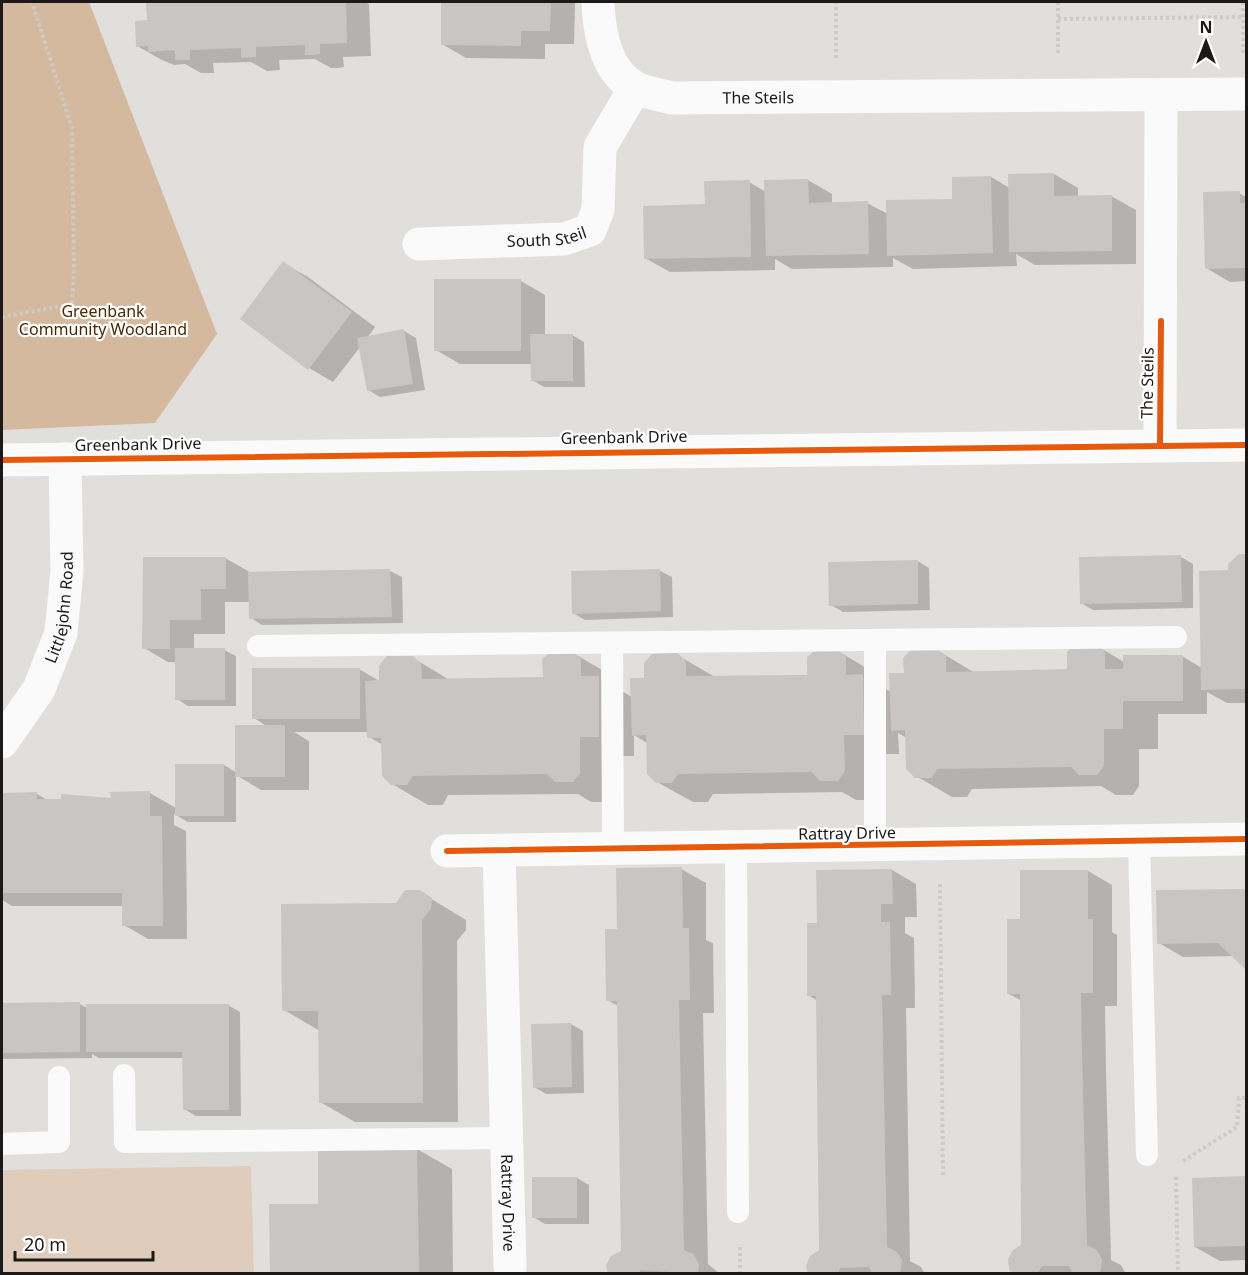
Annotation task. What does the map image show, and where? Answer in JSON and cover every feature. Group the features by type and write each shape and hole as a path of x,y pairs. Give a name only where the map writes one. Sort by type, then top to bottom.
{"street":[{"path":"598,2 599,22 609,61 635,88"},
{"name":"The Steils","path":"635,88 672,98 1245,94"},
{"name":"South Steil","path":"419,244 564,239 590,230 598,210 600,147 635,88"},
{"name":"The Steils","path":"1160,445 1161,94"},
{"name":"Greenbank Drive","path":"2,460 1246,445"},
{"name":"Littlejohn Road","path":"2,742 39,689 61,633 67,571 65,459"},
{"name":"Rattray Drive","path":"447,851 1246,839"},
{"name":"Rattray Drive","path":"499,851 510,1267"}],"lane":[{"path":"258,646 1176,637"},
{"path":"874,640 875,846"},
{"path":"612,643 613,850"},
{"path":"1139,841 1148,1155"},
{"path":"736,848 738,1212"},
{"path":"124,1075 125,1142 508,1138"},
{"path":"2,1144 59,1142 59,1077"}],"path":[{"path":"2,317 72,304 72,128 32,2"},
{"path":"836,2 836,97"},
{"path":"1058,2 1059,95"},
{"path":"1243,2 1245,94"},
{"path":"1058,19 1243,17"},
{"path":"940,844 943,1175"},
{"path":"1178,1274 1176,1165 1237,1127 1239,1098 1246,1098"}],"shaded area":[{"path":"251,1166 254,1273 2,1273 2,1170"}],"green space":[{"name":"Greenbank Community Woodland","path":"2,2 89,2 217,334 155,423 2,430"}],"building":[{"path":"146,2 346,2 347,43 320,44 320,54 313,55 305,55 305,45 256,47 256,57 241,58 241,48 190,50 190,60 175,60 175,50 148,52 148,46 136,47 135,21 147,20"},
{"path":"441,2 551,2 550,31 521,31 521,46 441,45"},
{"path":"1054,173 1054,196 1112,195 1112,251 1009,252 1008,174"},
{"path":"991,176 993,253 887,256 886,200 952,199 952,177"},
{"path":"808,179 809,203 868,201 869,254 766,256 764,180"},
{"path":"750,180 751,257 644,259 643,206 705,204 704,181"},
{"path":"1240,191 1240,203 1246,203 1246,268 1205,269 1203,192"},
{"path":"283,261 352,312 308,370 240,319"},
{"path":"434,279 521,279 521,351 434,351"},
{"path":"404,329 413,384 367,391 357,338"},
{"path":"530,334 573,334 573,381 531,381"},
{"path":"1239,554 1246,554 1246,689 1201,690 1199,571 1228,570 1228,564"},
{"path":"1181,555 1182,602 1080,604 1079,557"},
{"path":"143,557 226,557 226,589 201,589 201,620 170,620 170,649 142,649"},
{"path":"918,560 918,604 829,606 828,562"},
{"path":"390,569 392,617 249,619 248,572"},
{"path":"660,569 661,611 572,614 571,571"},
{"path":"1075,644 1097,644 1105,652 1105,669 1123,669 1123,655 1183,655 1183,701 1123,701 1123,729 1104,729 1104,766 1097,775 1079,775 1071,767 937,769 932,778 915,778 906,769 905,730 891,731 889,673 904,673 903,658 911,650 937,649 946,656 946,672 1067,669 1067,652"},
{"path":"175,648 225,648 225,700 175,700"},
{"path":"816,650 838,650 846,657 846,675 863,674 864,735 844,735 845,771 838,781 819,781 812,772 678,774 672,783 656,783 647,774 646,735 632,736 630,678 644,678 644,663 652,654 678,653 686,662 686,676 807,675 807,657"},
{"path":"551,652 573,652 581,659 581,676 599,676 599,737 580,737 580,774 573,782 555,782 547,774 413,776 407,785 391,785 382,776 381,738 367,738 365,681 379,680 379,666 387,656 413,656 421,664 422,679 543,677 542,659"},
{"path":"252,668 360,668 360,719 252,719"},
{"path":"235,725 285,725 285,777 235,777"},
{"path":"175,764 224,764 224,816 175,816"},
{"path":"150,791 150,816 162,816 163,926 122,926 122,893 2,893 2,793 37,792 37,799 61,799 61,794 111,798 110,792"},
{"path":"682,867 683,928 689,928 690,1000 679,1000 684,1250 693,1254 699,1264 698,1274 640,1270 639,1274 608,1274 606,1265 611,1256 621,1251 617,1001 606,1001 605,929 617,929 616,868"},
{"path":"892,869 893,904 881,904 881,922 890,922 891,995 882,995 887,1247 896,1251 902,1260 901,1270 898,1274 872,1274 869,1267 840,1268 838,1274 808,1274 806,1266 810,1256 819,1250 816,996 807,996 807,923 817,923 816,870"},
{"path":"1020,870 1088,870 1088,919 1093,919 1093,993 1081,993 1082,1055 1087,1245 1097,1250 1102,1259 1101,1270 1098,1274 1073,1274 1069,1266 1042,1266 1037,1274 1013,1274 1009,1270 1008,1259 1013,1250 1021,1245 1020,994 1007,994 1007,919 1020,919"},
{"path":"1244,889 1246,891 1246,970 1218,943 1157,944 1156,890"},
{"path":"405,890 420,890 432,898 431,909 422,920 423,1103 319,1103 318,1011 282,1011 281,904 396,903"},
{"path":"80,1002 80,1052 2,1053 2,1003"},
{"path":"86,1004 229,1004 229,1110 183,1110 182,1052 86,1052"},
{"path":"571,1023 572,1087 533,1088 531,1024"},
{"path":"417,1147 419,1274 270,1274 269,1204 318,1204 318,1148"},
{"path":"1246,1176 1246,1246 1194,1247 1192,1178"},
{"path":"532,1177 577,1177 577,1218 532,1218"}],"cycle path":[{"path":"1160,445 1161,321"},
{"path":"2,460 1246,445"},
{"path":"447,851 1246,839"}]}
